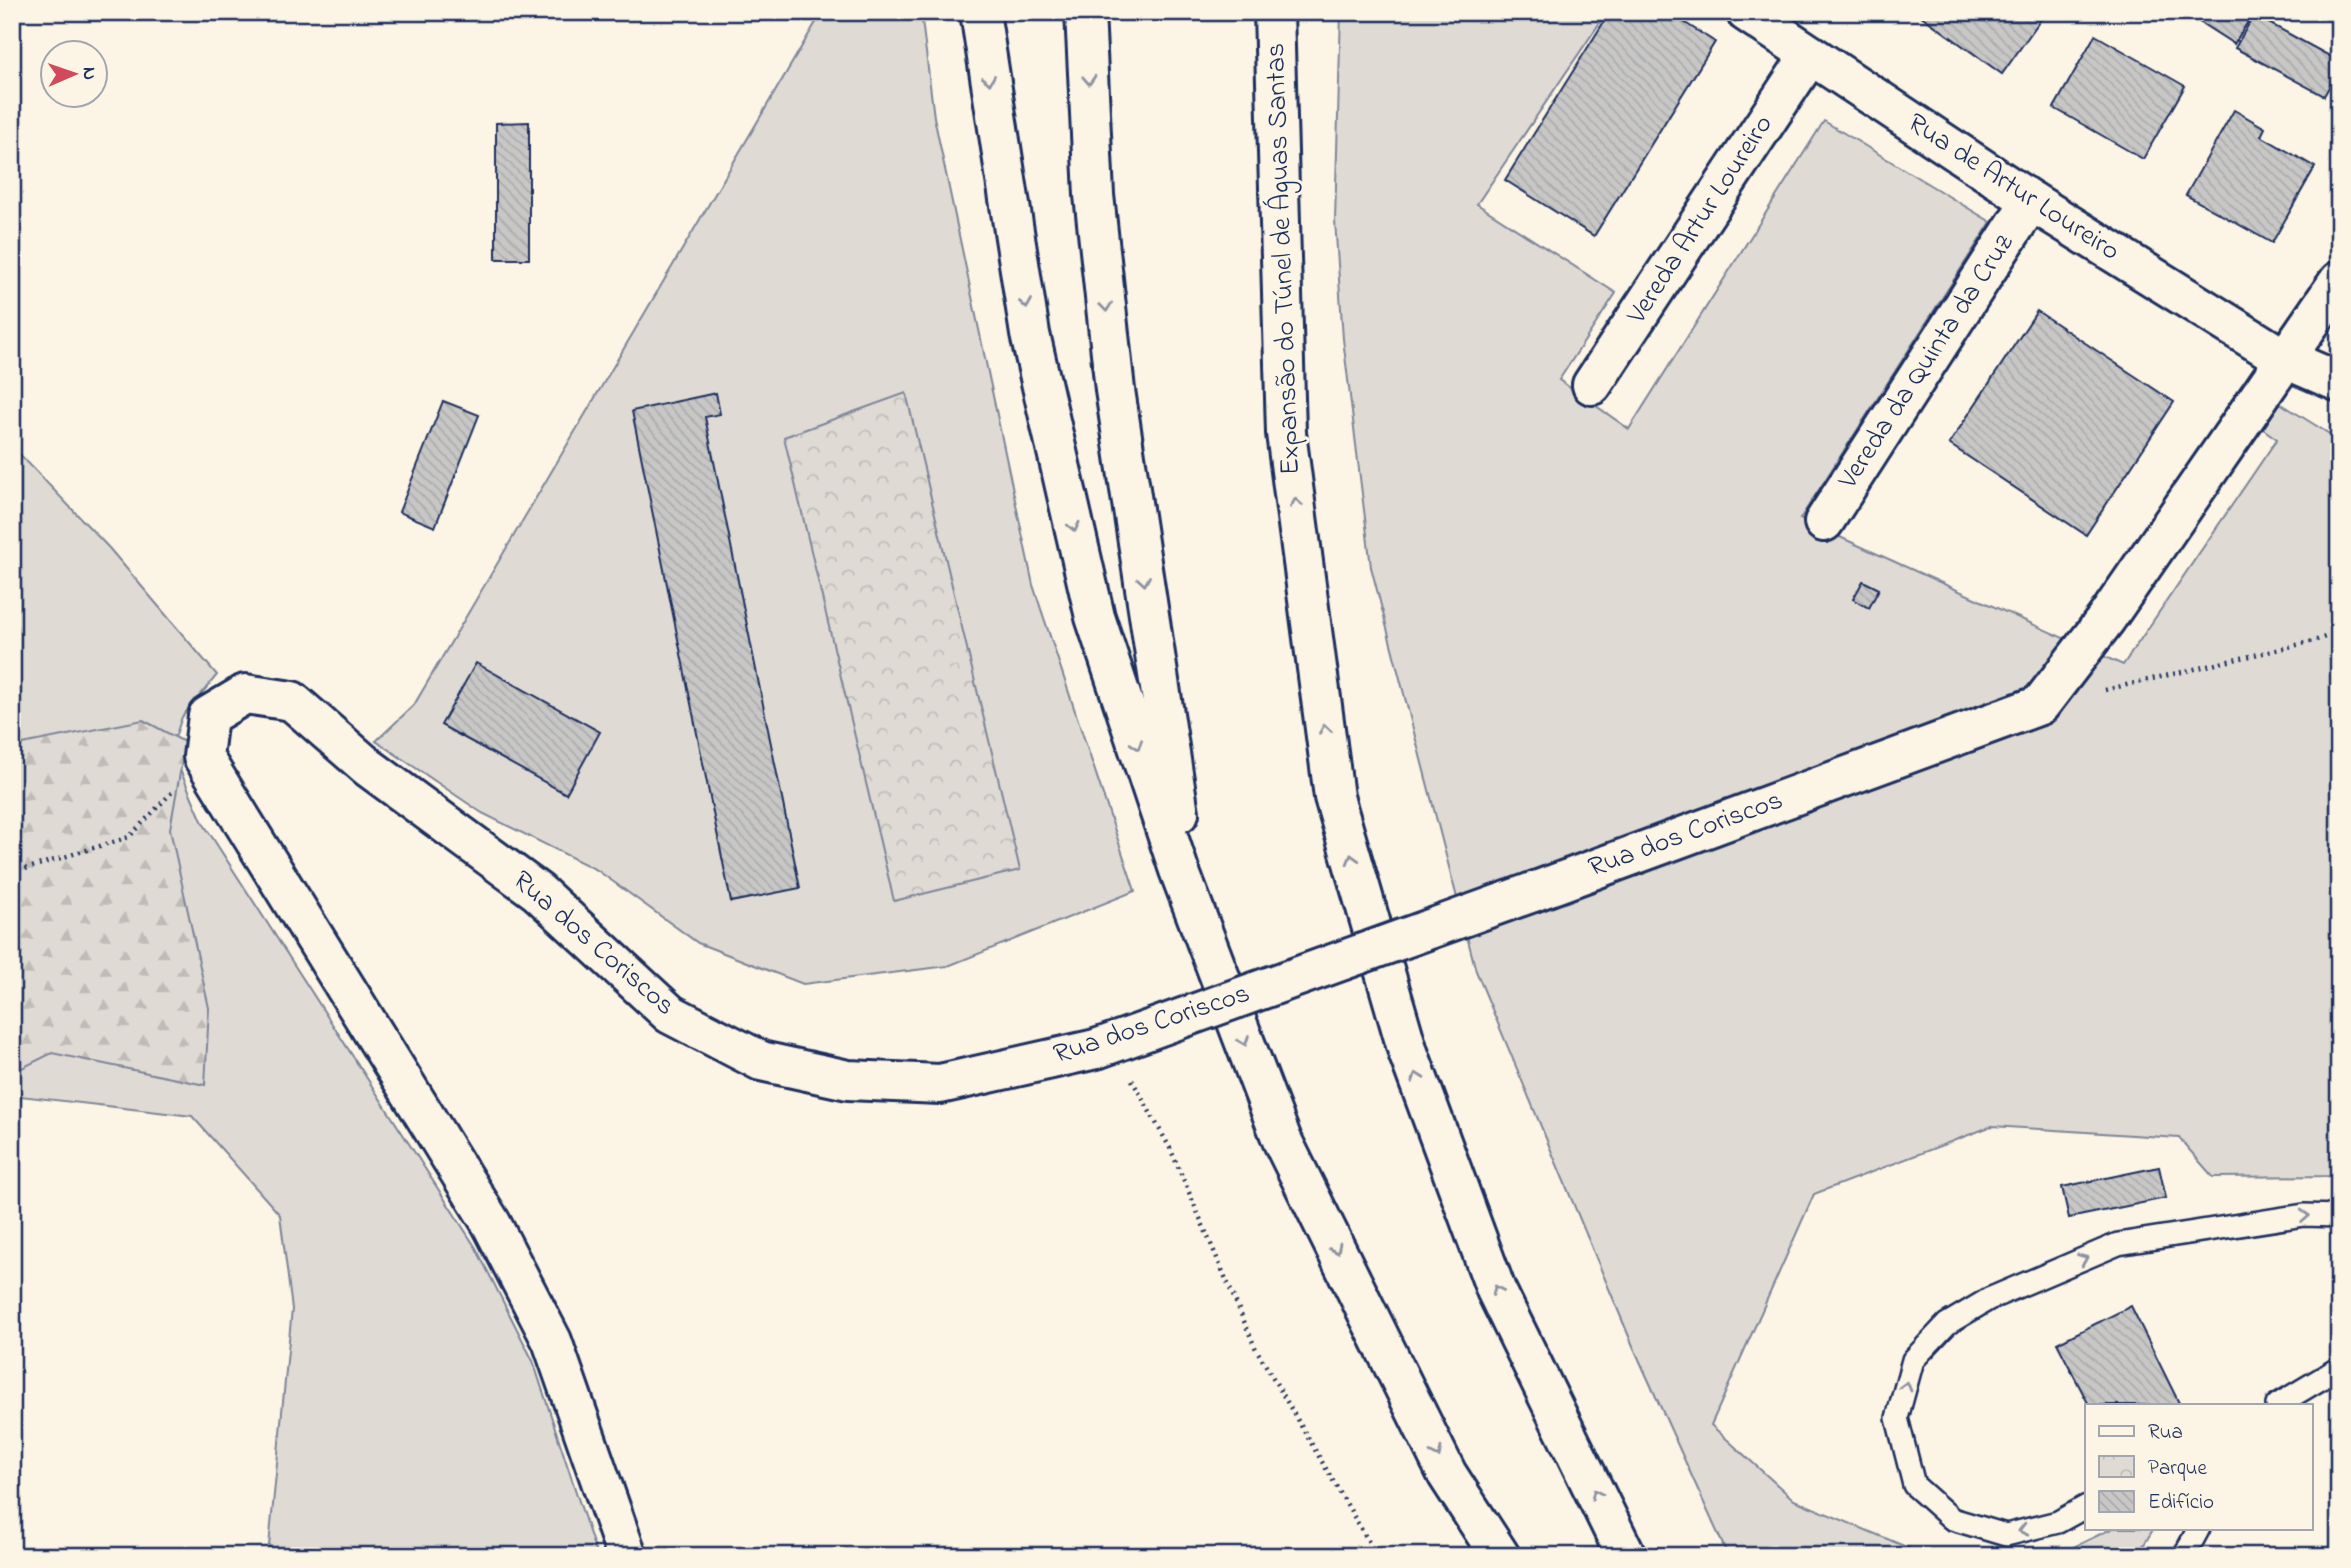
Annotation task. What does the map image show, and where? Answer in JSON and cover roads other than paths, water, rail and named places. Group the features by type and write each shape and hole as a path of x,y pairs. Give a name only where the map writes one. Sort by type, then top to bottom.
{"main road":[{"path":"980,12 1030,334 1095,617 1193,909 1282,1140 1447,1474 1500,1556"},
{"path":"1086,12 1094,195 1115,390 1193,909"},
{"name":"Expansão do Túnel de Águas Santas","path":"1275,12 1286,433 1334,797 1408,1052 1496,1290 1626,1556"},
{"name":"Rua de Artur Loureiro","path":"1746,12 2031,201 2283,358 2339,382"},
{"name":"Vereda Artur Loureiro","path":"1592,385 1810,55"},
{"name":"Vereda da Quinta da Cruz","path":"1824,522 2031,201"},
{"path":"2283,358 2339,281"},
{"name":"Rua dos Coriscos","path":"627,1556 552,1341 491,1223 203,757 208,716 245,694 292,701 368,767 538,892 670,1014 761,1061 848,1080 940,1084 1096,1049 1533,892 2040,705 2106,619 2283,358"}],"lane":[{"path":"2085,1507 2058,1521 2006,1535 1952,1519 1914,1485 1897,1418 1913,1360 1947,1324 1989,1298 2118,1244 2304,1215 2339,1216"},
{"path":"2279,1404 2339,1368"},
{"path":"2184,1556 2198,1530"}]}
